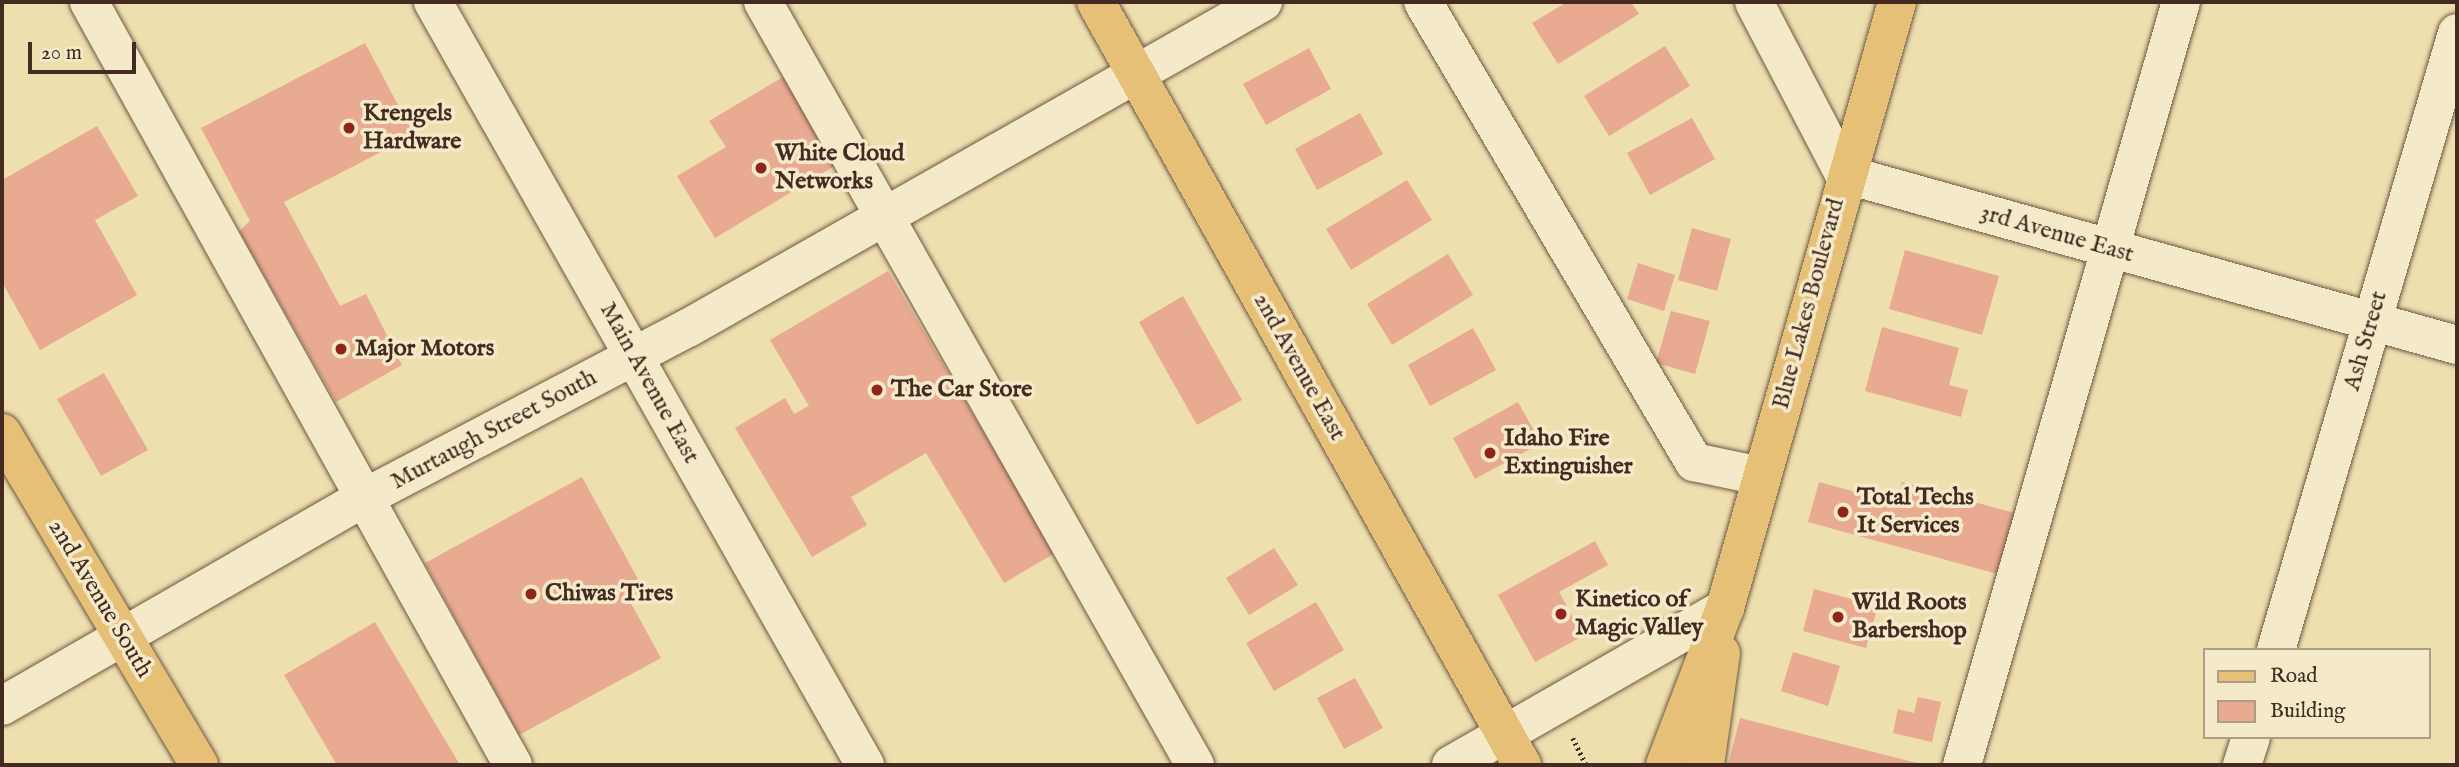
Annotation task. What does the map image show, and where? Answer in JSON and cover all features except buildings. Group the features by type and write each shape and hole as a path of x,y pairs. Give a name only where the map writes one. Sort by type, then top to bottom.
{"main road":[{"name":"2nd Avenue East","path":"1096,2 1513,749"},
{"name":"Blue Lakes Boulevard","path":"1725,608 1844,174 1897,2"},
{"name":"2nd Avenue South","path":"2,433 198,765"},
{"path":"1665,765 1725,608"},
{"path":"1705,765 1715,724 1725,608"}],"street":[{"path":"89,2 360,500 513,765"},
{"name":"Main Avenue East","path":"433,2 865,765"},
{"path":"763,2 881,215 1195,765"},
{"name":"Murtaugh Street South","path":"2,706 124,639 360,500 635,356 1134,71 1263,2"},
{"path":"1423,2 1694,461 1761,476"},
{"path":"1754,2 1844,174"},
{"path":"1962,765 2181,2"},
{"name":"Ash Street","path":"2277,648 2457,33"},
{"name":"3rd Avenue East","path":"1844,174 2457,345"},
{"path":"1451,765 1513,749 1725,608"},
{"path":"2242,765 2250,739"}],"path":[{"path":"1569,730 1586,765"}],"place":[{"name":"Krengels Hardware","path":"349,128"},
{"name":"White Cloud Networks","path":"761,168"},
{"name":"Major Motors","path":"341,349"},
{"name":"The Car Store","path":"877,390"},
{"name":"Idaho Fire Extinguisher","path":"1490,453"},
{"name":"Total Techs It Services","path":"1843,512"},
{"name":"Chiwas Tires","path":"531,594"},
{"name":"Kinetico of Magic Valley","path":"1561,614"},
{"name":"Wild Roots Barbershop","path":"1838,617"}]}
